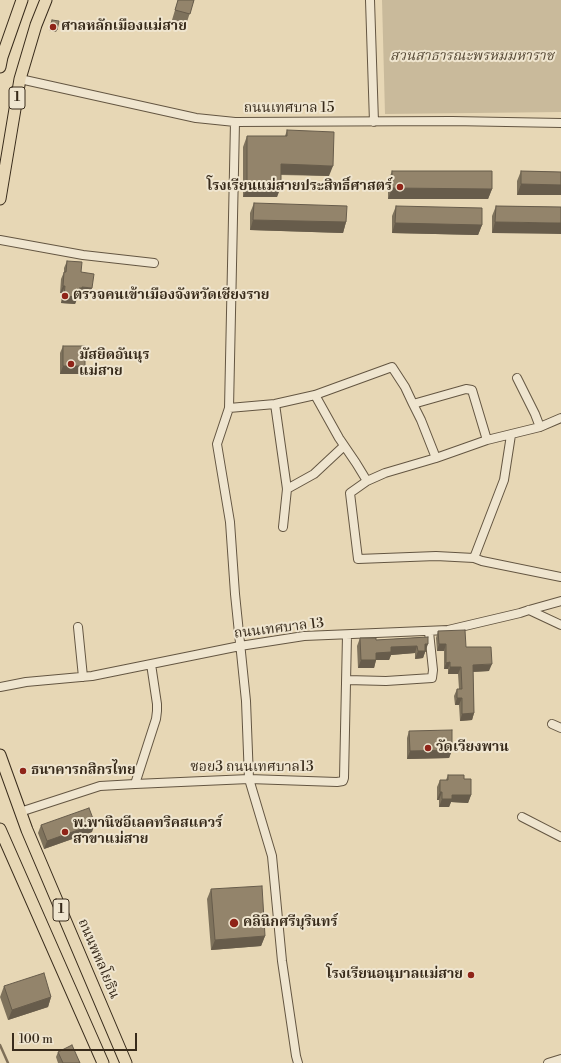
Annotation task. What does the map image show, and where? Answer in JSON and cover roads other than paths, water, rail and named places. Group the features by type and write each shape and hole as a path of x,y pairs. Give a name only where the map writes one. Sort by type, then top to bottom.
{"main road":[{"path":"0,67 2,57 22,0"},
{"name":"1","path":"0,199 20,80 36,25 46,0"},
{"name":"ถนนพหลโยธิน","path":"0,755 20,812 126,1063"},
{"name":"1","path":"0,831 104,1063"}],"street":[{"path":"370,0 374,122"},
{"name":"ถนนเทศบาล 15","path":"20,80 196,118 235,122 452,121 561,123"},
{"path":"235,122 229,408 217,444 230,522 246,701 249,779 272,856 282,961 298,1063"},
{"path":"0,240 83,255 154,263"},
{"path":"229,408 275,404 315,395 392,367 405,388 421,420 436,458"},
{"path":"517,378 540,427"},
{"path":"413,404 466,389 472,390 487,440"},
{"path":"315,395 344,446 367,481"},
{"path":"275,404 287,489 283,527"},
{"path":"561,418 540,427 487,440 436,458 385,473 367,481 350,493 358,559 436,556 474,558 561,577"},
{"path":"474,558 504,480 511,434"},
{"path":"287,489 314,474 344,446"},
{"name":"ถนนเทศบาล 13","path":"0,687 26,682 83,677 240,646 304,636 430,632 448,630 520,613 561,601"},
{"path":"529,610 561,625"},
{"path":"78,627 83,677"},
{"path":"346,680 386,681 432,678 433,670 430,632"},
{"name":"ซอย3 ถนนเทศบาล13","path":"20,812 100,786 249,779 343,781 347,635"},
{"path":"134,784 156,719 157,704 151,664"},
{"path":"552,724 561,728"},
{"path":"522,817 561,837"},
{"path":"548,1063 561,1059"}],"waterway":[{"path":"0,1045 8,1063"}],"place":[{"name":"ศาลหลักเมืองแม่สาย","path":"53,27"},
{"name":"โรงเรียนแม่สายประสิทธิ์ศาสตร์","path":"400,187"},
{"name":"ตรวจคนเข้าเมืองจังหวัดเชียงราย","path":"65,296"},
{"name":"มัสยิดอันนุร แม่สาย","path":"71,364"},
{"name":"วัดเวียงพาน","path":"428,748"},
{"name":"ธนาคารกสิกรไทย","path":"23,771"},
{"name":"พ.พานิชอีเลคทริคสแควร์ สาขาแม่สาย","path":"65,832"},
{"name":"คลินิกศรีบุรินทร์","path":"234,923"},
{"name":"โรงเรียนอนุบาลแม่สาย","path":"471,975"}],"park label":[{"name":"สวนสาธารณะพรหมมหาราช","path":"472,57"}]}
